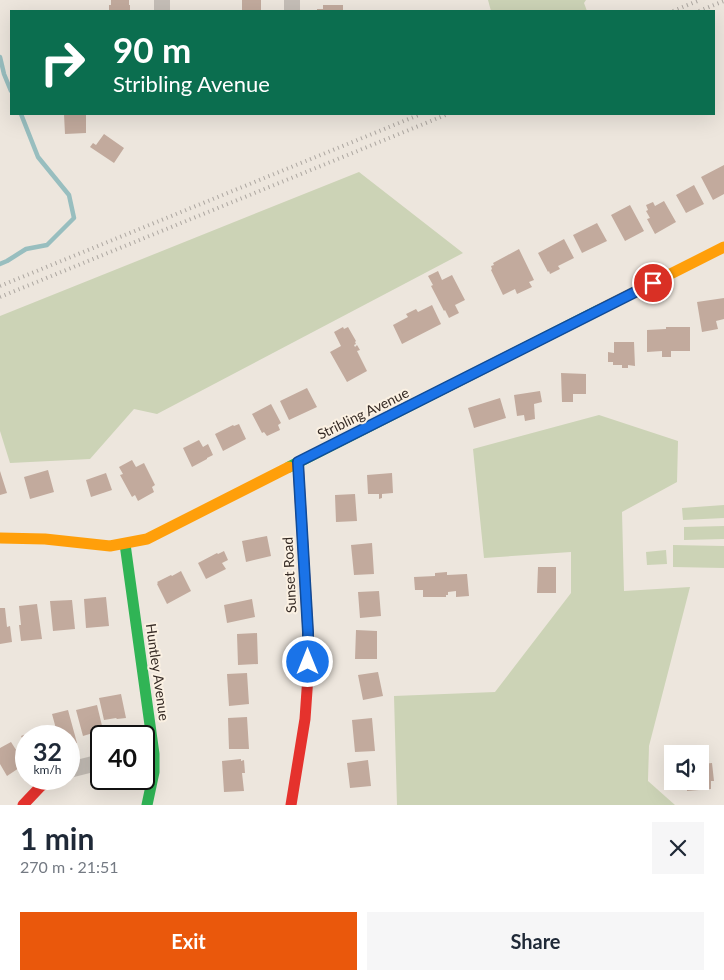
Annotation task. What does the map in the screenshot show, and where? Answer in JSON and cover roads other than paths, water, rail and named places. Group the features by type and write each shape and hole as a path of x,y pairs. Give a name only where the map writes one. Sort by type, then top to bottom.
{"street":[{"name":"Stribling Avenue","path":"0,538 45,539 110,546 147,539 724,247"},
{"name":"Sunset Road","path":"291,805 305,720 308,676 308,632 298,462"},
{"name":"Huntley Avenue","path":"125,544 146,725"},
{"path":"23,805 37,790"},
{"name":"Huntley Avenue","path":"147,805 150,790"}],"waterway":[{"path":"0,57 10,89"},
{"path":"0,264 26,249 47,245 74,218 69,195 38,157 21,115"}],"railway":[{"path":"675,10 700,0"},
{"path":"702,10 724,1"},
{"path":"0,286 419,115"},
{"path":"0,297 446,115"}]}
